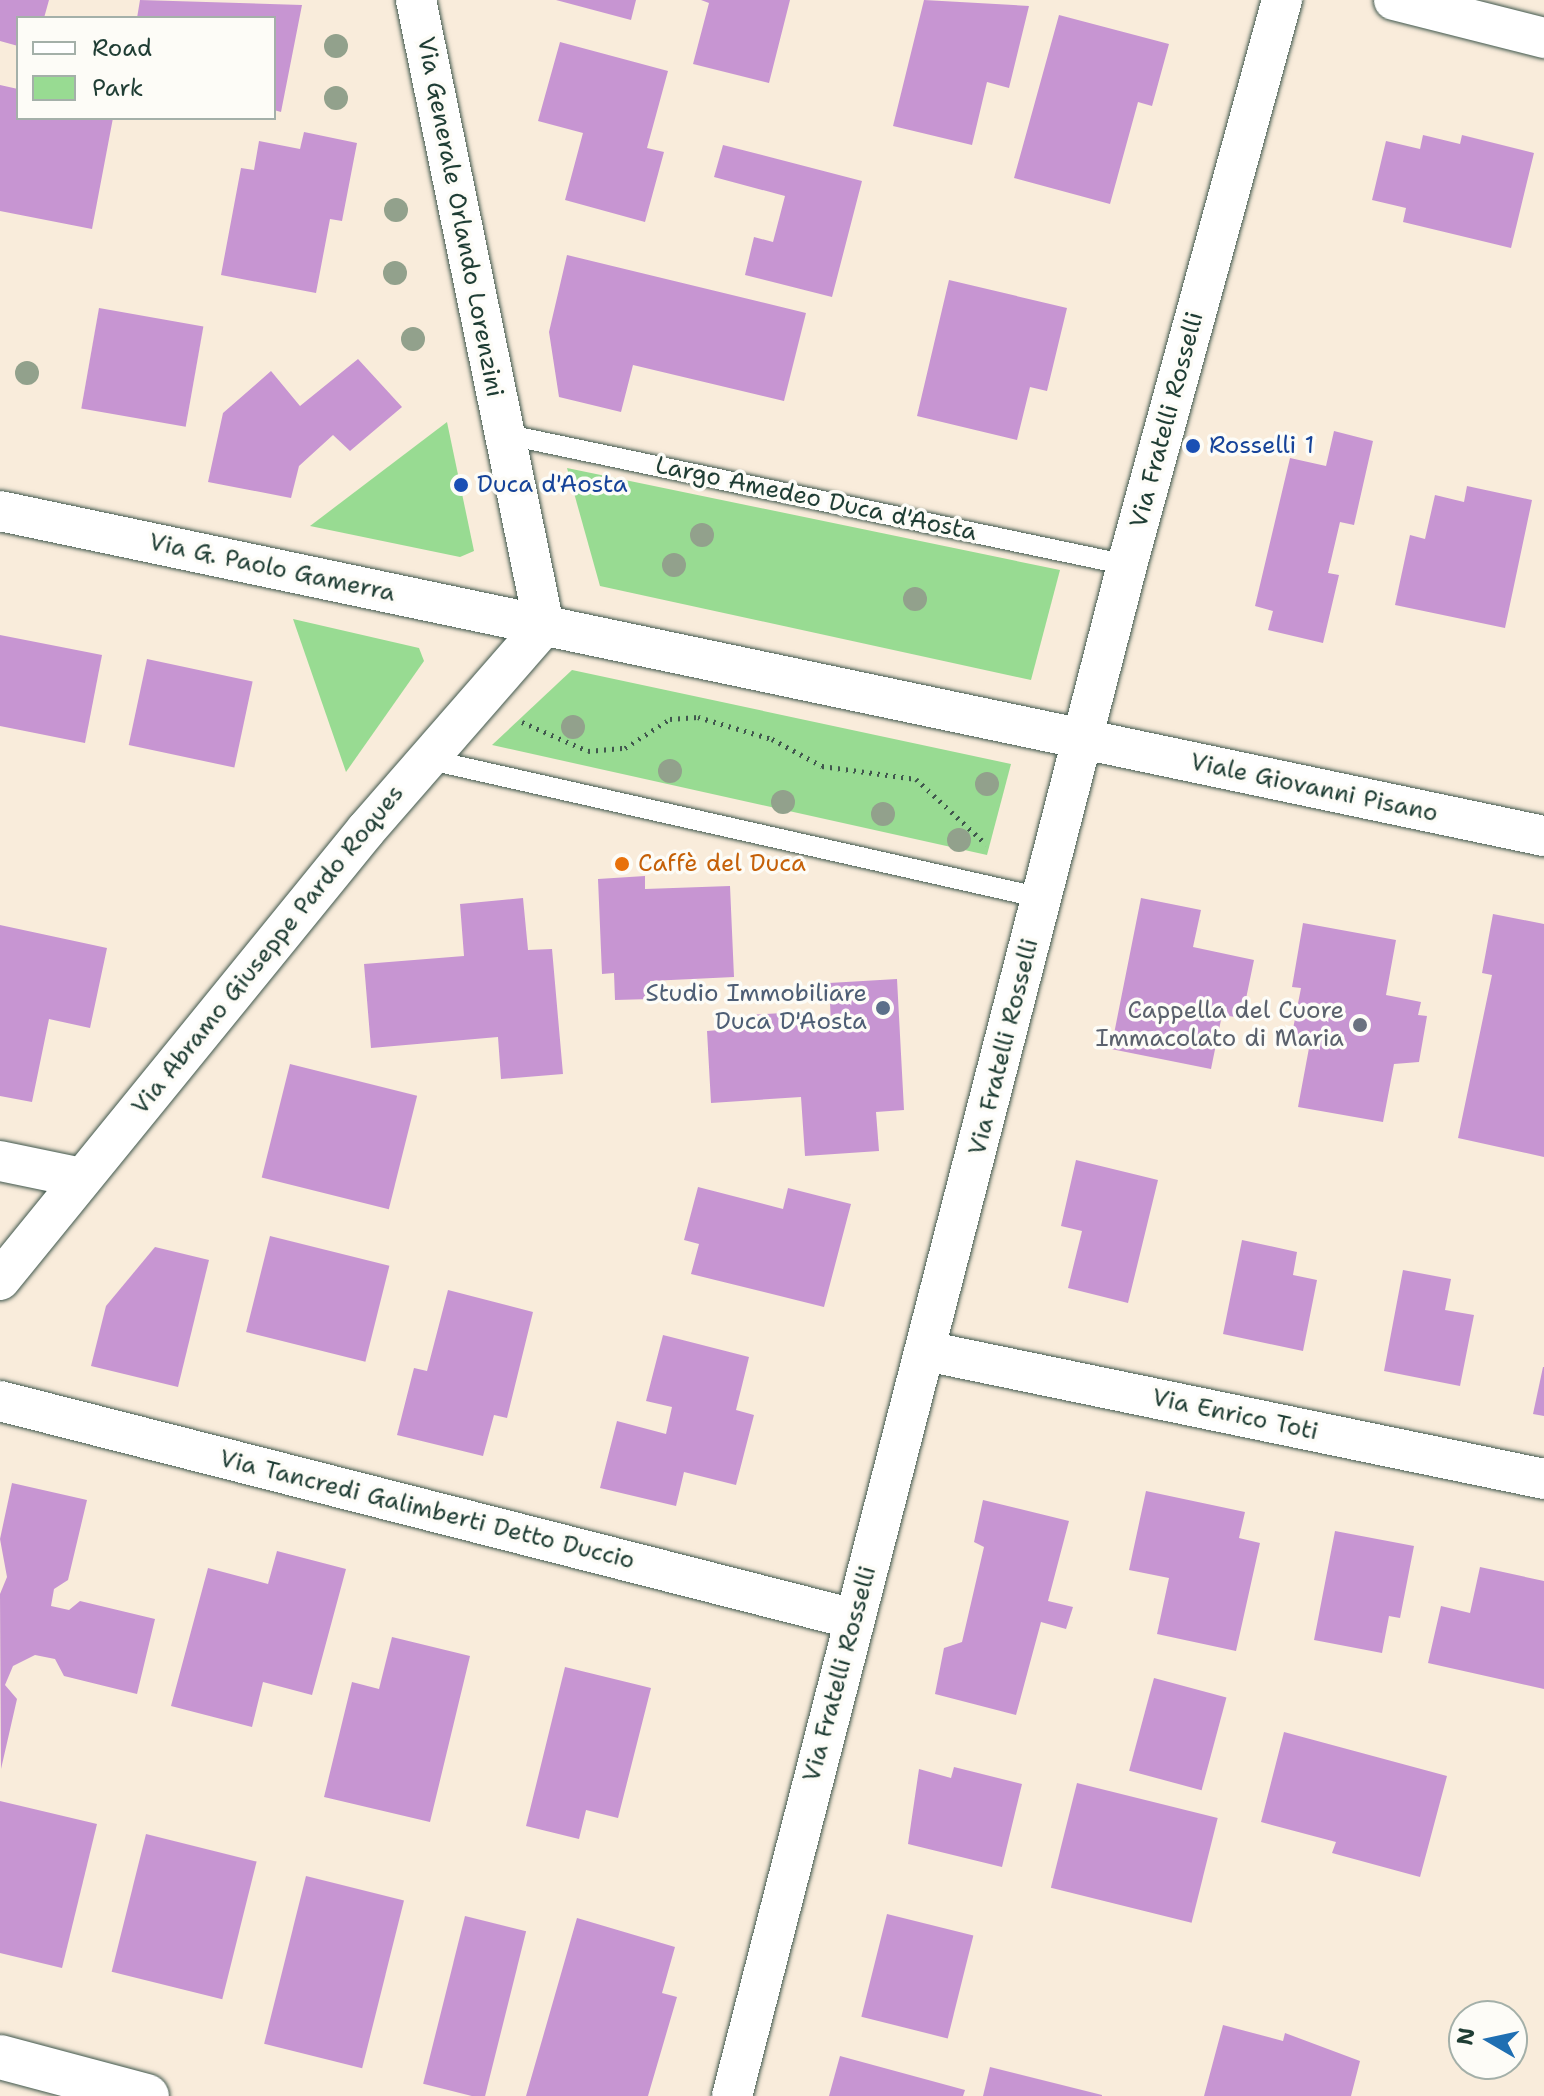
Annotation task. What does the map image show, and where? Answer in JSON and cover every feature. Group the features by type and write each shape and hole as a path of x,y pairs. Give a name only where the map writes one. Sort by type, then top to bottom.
{"street":[{"name":"Via Generale Orlando Lorenzini","path":"416,0 544,626"},
{"name":"Via Fratelli Rosselli","path":"732,2096 1127,565 1282,0"},
{"path":"1394,0 1544,38"},
{"name":"Via G. Paolo Gamerra","path":"0,511 544,626"},
{"path":"544,626 1083,739"},
{"name":"Via Abramo Giuseppe Pardo Roques","path":"0,1280 426,759 544,626"},
{"name":"Viale Giovanni Pisano","path":"1083,739 1544,836"},
{"path":"0,1161 82,1178"},
{"name":"Via Enrico Toti","path":"926,1351 1544,1479"},
{"name":"Via Tancredi Galimberti Detto Duccio","path":"0,1401 854,1619"},
{"path":"0,2057 147,2096"}],"lane":[{"name":"Largo Amedeo Duca d'Aosta","path":"504,434 1127,565"},
{"path":"426,759 1047,879"}],"path":[{"path":"481,696 588,751 625,748 670,719 698,717 772,739 822,766 896,773 940,796 970,837 1047,879"}],"green space":[{"path":"447,422 474,551 460,557 310,526"},
{"path":"567,468 1060,570 1031,680 600,586"},
{"path":"293,619 419,648 424,661 346,772"},
{"path":"572,670 1011,764 987,855 492,745"}],"building":[{"path":"0,0 49,0 45,16 16,16 16,45 0,41"},
{"path":"140,0 302,5 281,112 276,111 276,16 137,16"},
{"path":"556,0 636,0 631,20"},
{"path":"701,0 790,0 769,83 693,64 709,3"},
{"path":"924,0 1029,6 1009,88 987,82 972,145 893,126"},
{"path":"1059,15 1169,44 1152,106 1138,102 1110,204 1014,178"},
{"path":"560,42 668,71 647,148 664,152 645,222 565,200 583,133 538,121"},
{"path":"0,85 16,89 16,120 113,120 92,229 0,211"},
{"path":"304,132 357,143 342,221 330,219 316,293 221,275 241,168 254,170 259,141 300,149"},
{"path":"1423,135 1460,144 1462,135 1534,153 1511,248 1403,222 1406,208 1372,200 1386,141 1420,149"},
{"path":"723,145 862,181 832,297 745,275 754,237 773,242 785,196 714,177"},
{"path":"567,255 806,313 784,401 633,365 621,412 559,397 549,332"},
{"path":"949,280 1067,308 1047,391 1030,387 1017,440 917,416"},
{"path":"99,308 203,326 186,427 81,408"},
{"path":"358,359 402,407 350,451 333,435 299,466 291,498 208,482 223,413 271,371 300,406"},
{"path":"1334,431 1373,441 1354,525 1340,522 1328,573 1339,575 1323,643 1268,630 1273,611 1255,606 1290,458 1326,466"},
{"path":"1467,486 1532,500 1505,628 1395,605 1410,535 1425,539 1435,495 1464,502"},
{"path":"0,635 102,655 85,743 0,726"},
{"path":"147,659 253,681 234,768 129,745"},
{"path":"645,876 645,889 730,886 734,977 650,981 651,999 615,1000 614,973 602,974 598,879"},
{"path":"523,898 528,950 552,949 563,1074 501,1079 498,1037 371,1048 364,964 464,956 460,904"},
{"path":"1141,898 1201,910 1193,947 1254,960 1242,1018 1222,1015 1211,1069 1111,1049"},
{"path":"1493,914 1544,924 1544,1157 1458,1138 1492,975 1482,973"},
{"name":"Cappella del Cuore Immacolato di Maria","path":"1303,923 1396,940 1386,995 1421,1002 1418,1015 1427,1016 1419,1062 1394,1064 1383,1122 1298,1107 1309,1048 1292,1034 1301,988 1292,987"},
{"path":"0,925 107,948 90,1028 49,1019 32,1102 0,1096"},
{"path":"897,979 904,1110 876,1112 879,1151 805,1156 801,1097 711,1103 707,1031 744,1028 747,1015 782,1013 782,1026 831,1023 829,983"},
{"path":"290,1064 417,1096 389,1209 262,1178"},
{"path":"1076,1160 1158,1180 1128,1303 1068,1288 1082,1231 1061,1226"},
{"path":"698,1187 783,1209 788,1188 851,1204 824,1307 691,1274 699,1244 684,1240"},
{"path":"270,1236 389,1266 365,1362 246,1332"},
{"path":"1242,1240 1297,1252 1293,1275 1317,1280 1303,1351 1223,1334"},
{"path":"155,1247 209,1260 178,1387 91,1366 106,1306"},
{"path":"1403,1270 1451,1279 1445,1310 1474,1315 1460,1386 1384,1371"},
{"path":"448,1290 533,1312 507,1418 494,1415 483,1456 397,1435 414,1368 427,1371"},
{"path":"663,1335 749,1357 736,1410 754,1415 736,1485 684,1472 676,1506 600,1488 617,1421 666,1434 672,1407 646,1401"},
{"path":"1544,1367 1544,1416 1533,1414"},
{"path":"12,1483 87,1500 68,1580 54,1589 51,1606 69,1610 80,1601 155,1619 137,1694 64,1676 55,1659 35,1655 13,1666 5,1685 17,1699 1,1769 0,1594 7,1577 0,1539"},
{"path":"1146,1491 1245,1512 1239,1538 1260,1543 1236,1651 1157,1634 1169,1578 1129,1570"},
{"path":"983,1500 1069,1521 1048,1601 1073,1607 1066,1629 1041,1622 1016,1715 935,1694 944,1648 962,1642 984,1547 974,1542"},
{"path":"1335,1531 1414,1546 1400,1618 1389,1616 1382,1653 1314,1640"},
{"path":"277,1551 346,1569 312,1695 263,1682 252,1727 171,1706 208,1568 268,1584"},
{"path":"1480,1567 1544,1581 1544,1689 1428,1663 1441,1606 1470,1613"},
{"path":"392,1637 470,1656 430,1822 324,1797 352,1682 379,1689"},
{"path":"565,1667 651,1688 618,1818 586,1810 579,1839 526,1826"},
{"path":"1154,1678 1226,1697 1202,1790 1129,1771"},
{"path":"1284,1732 1447,1776 1420,1877 1332,1853 1336,1842 1261,1822"},
{"path":"954,1767 1022,1784 1002,1867 908,1844 919,1769 951,1778"},
{"path":"1077,1783 1218,1818 1192,1923 1051,1888"},
{"path":"0,1801 97,1824 62,1968 0,1953"},
{"path":"146,1834 257,1862 222,1999 112,1972"},
{"path":"306,1876 404,1900 362,2068 264,2044"},
{"path":"887,1914 973,1936 948,2038 861,2017"},
{"path":"465,1916 526,1931 485,2096 472,2096 423,2084"},
{"path":"577,1918 675,1947 662,1993 677,1997 648,2096 526,2096"},
{"path":"1223,2025 1283,2041 1285,2033 1360,2061 1351,2096 1204,2096"},
{"path":"840,2056 965,2090 963,2096 829,2096"},
{"path":"990,2067 1102,2095 1102,2096 983,2096"}],"place":[{"name":"Rosselli 1","path":"1193,446"},
{"name":"Duca d'Aosta","path":"461,485"},
{"name":"Caffè del Duca","path":"622,864"},
{"name":"Studio Immobiliare Duca D'Aosta","path":"883,1008"},
{"name":"Cappella del Cuore Immacolato di Maria","path":"1360,1025"}]}
